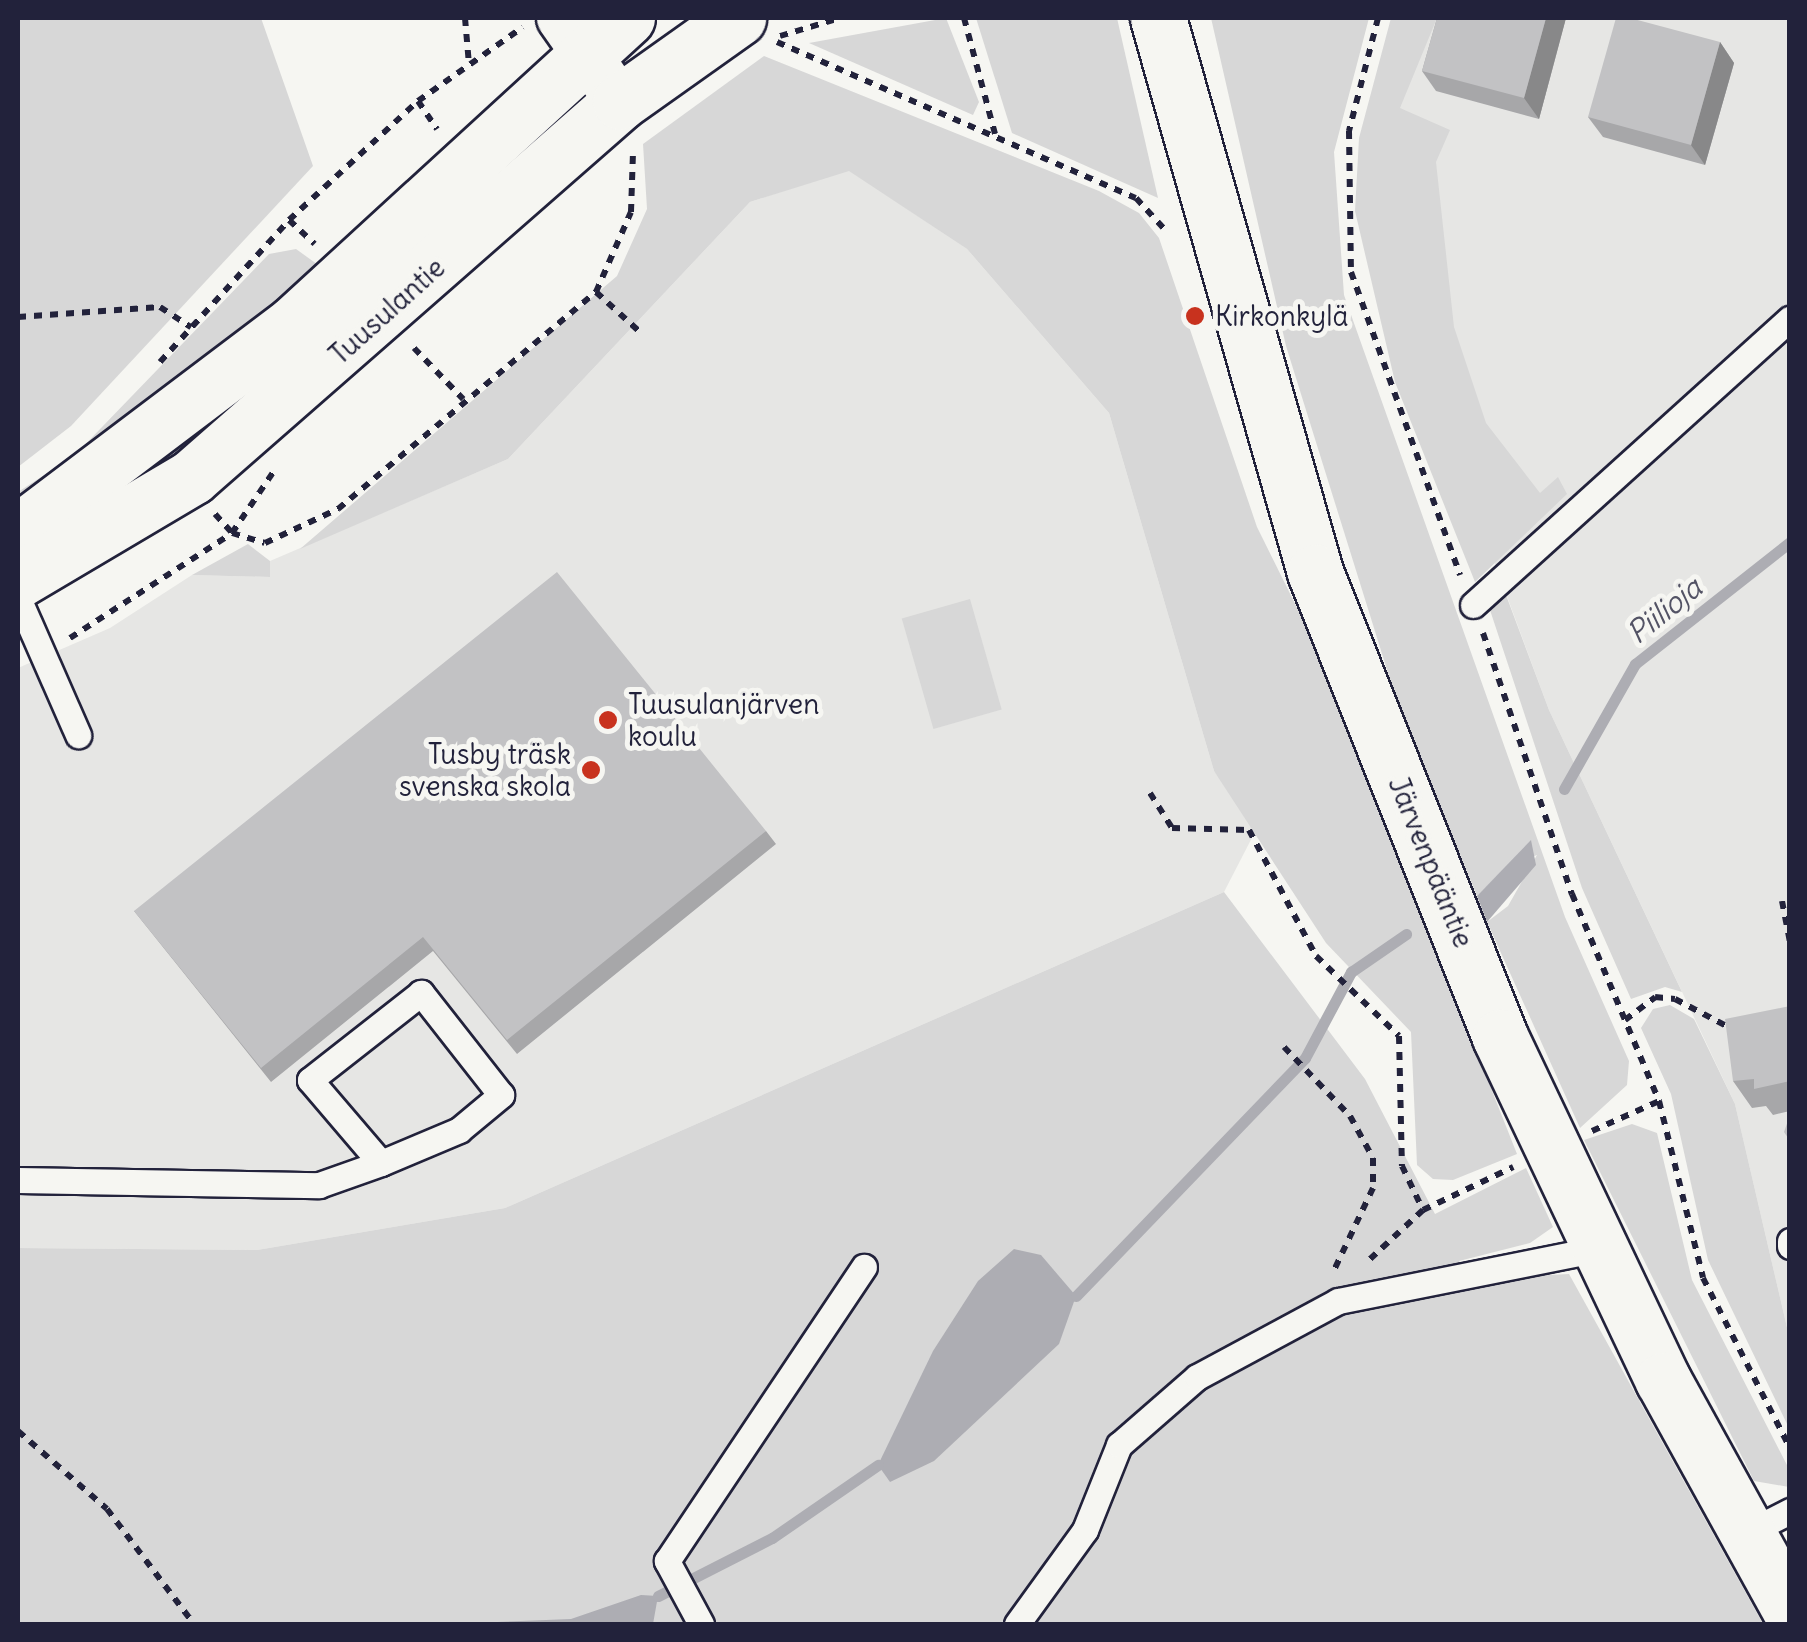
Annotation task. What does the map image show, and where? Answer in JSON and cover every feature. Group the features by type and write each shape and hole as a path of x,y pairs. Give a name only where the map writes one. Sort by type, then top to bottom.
{"main road":[{"name":"Tuusulantie","path":"18,532 293,324 572,35 627,18"},
{"name":"Järvenpääntie","path":"1158,18 1315,572 1500,1037 1598,1249 1767,1522 1790,1610"},
{"name":"Järvenpääntie","path":"1170,18 1176,74"},
{"name":"Tuusulantie","path":"18,580 192,477 625,121 663,70 755,29"}],"street":[{"path":"627,18 663,70"},
{"path":"572,35 625,121"}],"lane":[{"path":"1472,605 1790,320"},
{"path":"18,598 78,735"},
{"path":"18,1180 264,1188 319,1185 381,1164 459,1130 501,1095 421,993 310,1080 381,1164"},
{"path":"1018,1624 1085,1530 1119,1444 1197,1377 1338,1301 1598,1249"},
{"path":"696,1616 666,1560 864,1267"}],"path":[{"path":"465,18 469,64"},
{"path":"155,368 290,220 469,64 536,18"},
{"path":"964,18 995,135"},
{"path":"1378,18 1349,132 1350,272 1625,1020 1659,1101 1703,1278 1790,1448"},
{"path":"755,29 1136,198 1173,247"},
{"path":"212,509 232,533 265,542 338,509 463,399 596,292 631,212 625,121"},
{"path":"290,220 332,260"},
{"path":"596,292 640,332"},
{"path":"18,317 160,306 191,327"},
{"path":"414,348 463,399"},
{"path":"41,651 110,619 232,533"},
{"path":"1150,792 1172,828 1250,830 1316,956 1399,1036 1402,1166 1423,1210"},
{"path":"1782,902 1790,942"},
{"path":"1625,1020 1655,997 1753,1029"},
{"path":"1284,1048 1350,1116 1373,1158 1373,1188 1333,1268 1338,1301"},
{"path":"1582,1135 1659,1101"},
{"path":"1338,1301 1423,1210 1523,1162"},
{"path":"18,1431 107,1510 194,1624"}],"shaded area":[{"path":"18,18 261,18 313,166 71,426 18,467"},
{"path":"946,18 979,102 973,115 809,43"},
{"path":"976,18 1117,18 1158,198 1012,133"},
{"path":"1211,18 1369,18 1334,152 1344,295 1565,917 1629,1061 1627,1085 1580,1128 1487,922 1508,906 1537,855 1507,866 1477,896 1398,705 1286,346"},
{"path":"1391,18 1437,18 1400,108 1450,130 1436,162 1454,327 1486,423 1540,493 1558,477 1567,494 1475,582 1395,382 1355,211 1359,138"},
{"path":"1407,18 1789,18 1789,1336 1735,1104 1549,710 1383,261"},
{"path":"764,56 1099,191 1139,213 1159,238 1257,527 1316,646 1517,1154 1453,1180 1433,1179 1417,1165 1411,1032 1326,943 1214,771 1109,413 967,249 849,171 750,202 508,459 300,549 617,276 647,209 643,144"},
{"name":"Tuusulanjärven koulu","path":"849,170 967,249 1109,413 1214,771 1257,828 1224,892 505,1208 257,1250 18,1248 18,668 110,628 192,575 270,577 270,561 508,459 750,202"},
{"path":"296,249 321,267 18,509 18,492 75,455 269,254"},
{"path":"248,544 270,561 270,577 192,575"},
{"path":"1503,587 1549,710 1682,992 1665,987 1631,999 1582,888 1489,607"},
{"path":"970,599 1002,710 933,729 902,619"},
{"path":"1531,840 1536,865 1487,922 1477,896"},
{"path":"1224,892 1365,1079 1435,1214 1526,1168 1553,1227 1530,1243 1459,1261 1469,1279 1569,1274 1763,1624 18,1624 18,1248 257,1250 505,1208"},
{"path":"1670,1005 1694,1019 1735,1104 1789,1336 1789,1428 1708,1260 1671,1094 1641,1028 1653,1009"},
{"path":"1632,1124 1657,1133 1692,1280 1789,1469 1789,1487 1754,1481 1584,1140"},
{"path":"1014,1249 1041,1255 1076,1296 1059,1344 934,1461 890,1482 878,1465 933,1351 978,1281"},
{"path":"641,1595 658,1596 653,1624 446,1624 571,1619"}],"building":[{"path":"1437,18 1546,18 1524,98 1422,71"},
{"path":"1616,18 1630,18 1720,42 1691,145 1588,117"},
{"path":"557,572 766,831 507,1040 423,937 261,1068 134,911"},
{"path":"1790,1006 1790,1081 1754,1089 1754,1079 1733,1081 1725,1019"},
{"path":"1790,1115 1790,1141 1784,1132"}],"waterway":[{"name":"Piilioja","path":"1564,789 1635,664 1790,542"},
{"path":"1076,1296 1305,1058 1351,972 1406,934"},
{"path":"658,1596 772,1538 878,1465"}],"place":[{"name":"Kirkonkylä","path":"1195,316"},
{"name":"Tuusulanjärven koulu","path":"608,720"},
{"name":"Tusby träsk svenska skola","path":"591,770"}]}
